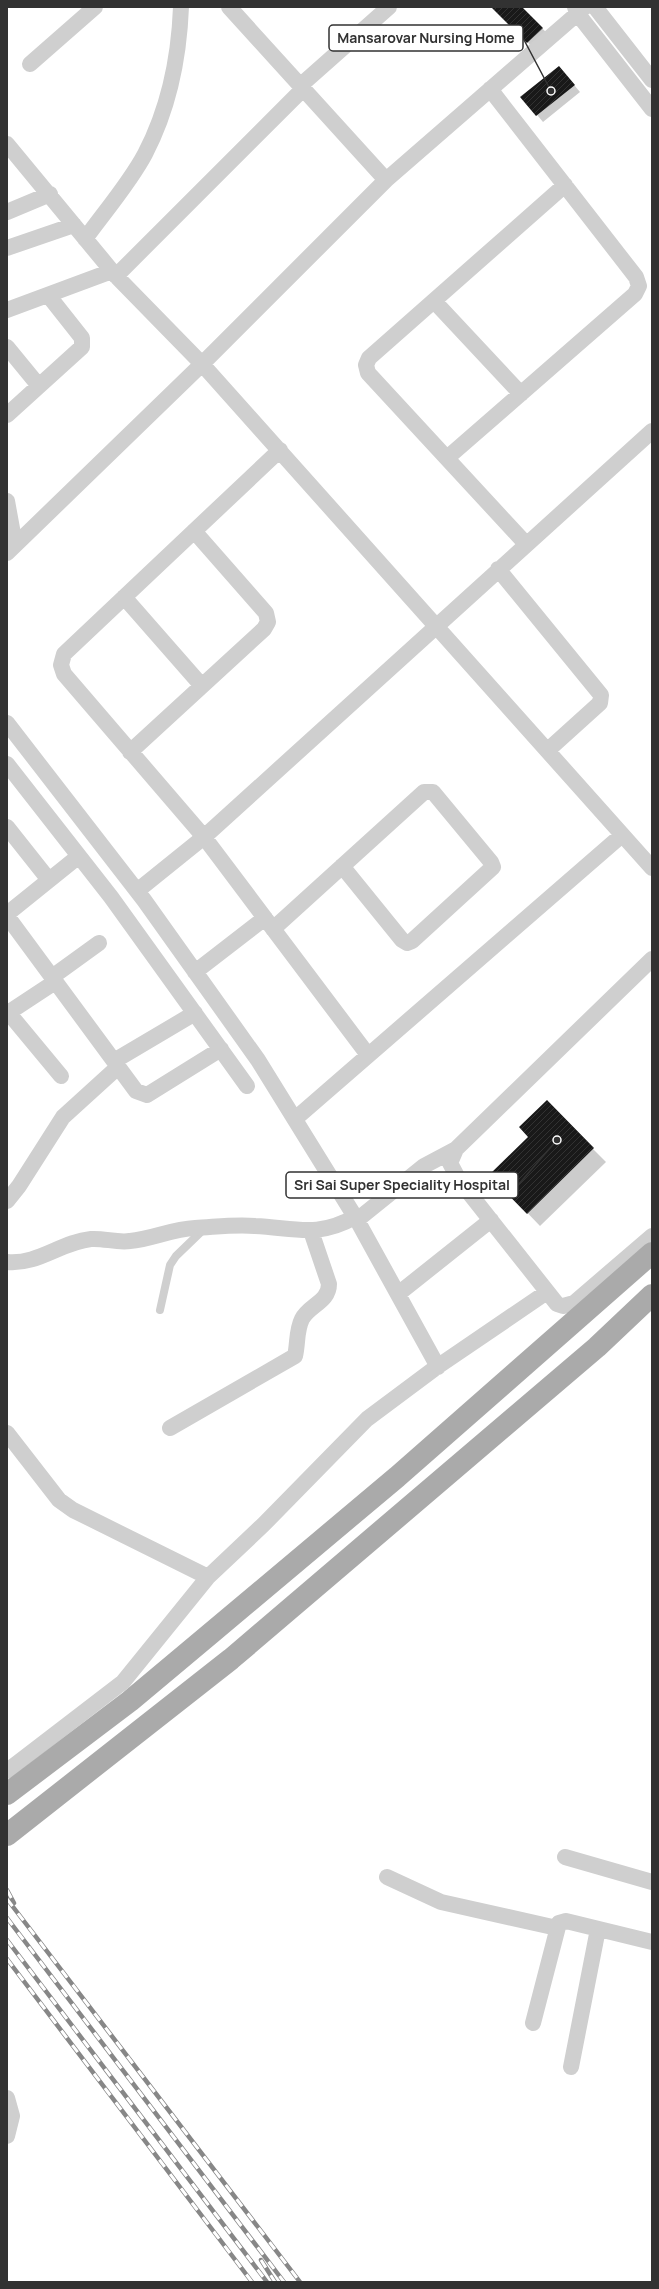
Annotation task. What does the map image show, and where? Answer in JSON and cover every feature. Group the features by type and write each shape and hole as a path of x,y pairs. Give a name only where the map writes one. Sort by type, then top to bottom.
{"main road":[{"path":"7,1794 130,1701 397,1477 652,1253"},
{"path":"7,1835 231,1659 597,1347 652,1295"}],"street":[{"path":"30,64 95,7"},
{"path":"85,239 144,155 160,120 171,88 181,7"},
{"path":"229,7 386,180"},
{"path":"7,310 114,273 303,87 389,7"},
{"path":"595,7 652,80"},
{"path":"11,549 202,364 386,180 579,9 652,109"},
{"path":"447,458 635,294 638,286 636,277 490,89"},
{"path":"7,144 114,273 202,364 280,450 437,624 652,868"},
{"path":"526,544 368,372 366,365 369,358 565,185"},
{"path":"7,212 54,200"},
{"path":"7,248 72,222"},
{"path":"7,415 82,347 82,338 48,295"},
{"path":"434,301 520,394"},
{"path":"7,347 39,386"},
{"path":"135,904 204,837 437,624 652,432"},
{"path":"280,450 64,654 61,665 64,674 204,837 368,1055"},
{"path":"7,501 11,549"},
{"path":"130,752 264,629 268,622 266,613 194,531"},
{"path":"498,569 600,695 600,703 548,750"},
{"path":"124,597 202,686"},
{"path":"7,723 135,904 195,972 258,1060 295,1119 350,1221 398,1294 438,1367"},
{"path":"7,764 79,856 135,904 195,1013 247,1086"},
{"path":"195,972 269,924 342,866 424,792 429,791 438,798 491,862 493,867 490,872 412,941 407,943 402,940 342,866"},
{"path":"7,828 49,880"},
{"path":"295,1119 622,834"},
{"path":"79,856 7,915 54,980 136,1091 142,1095 147,1095 221,1049"},
{"path":"61,1076 8,1012 54,980 99,943"},
{"path":"7,1262 24,1262 82,1241 103,1239 129,1241 178,1229 254,1226 311,1231 350,1221 424,1166 456,1149 652,959"},
{"path":"7,1201 19,1186 63,1117 116,1064 195,1013"},
{"path":"456,1149 450,1163 459,1180 557,1304 563,1306 574,1303 652,1236"},
{"path":"398,1294 491,1220"},
{"path":"170,1428 295,1356 302,1319 326,1297 329,1290 311,1231"},
{"path":"7,1771 123,1682 208,1577 263,1525 366,1419 438,1367 547,1292"},
{"path":"7,1433 59,1500 73,1510 208,1577"},
{"path":"565,1857 652,1882"},
{"path":"387,1877 441,1902 556,1928"},
{"path":"533,2023 556,1928 559,1924 566,1921 652,1942"},
{"path":"571,2067 598,1929"},
{"path":"7,2098 12,2116 7,2136"}],"lane":[{"path":"160,1310 170,1265 176,1256 206,1227"}],"building":[{"path":"491,7 522,7 543,28 527,43"},
{"path":"559,66 575,85 536,116 520,97"},
{"path":"547,1100 594,1148 527,1214 489,1175 528,1137 519,1127"}],"railway":[{"path":"7,1890 14,1903"},
{"path":"7,1899 300,2282"},
{"path":"7,1918 284,2282"},
{"path":"7,1940 267,2282"},
{"path":"7,1959 252,2282"},
{"path":"261,2260 275,2282"}],"place":[{"name":"Mansarovar Nursing Home","path":"551,91"},
{"name":"Sri Sai Super Speciality Hospital","path":"557,1140"}]}
